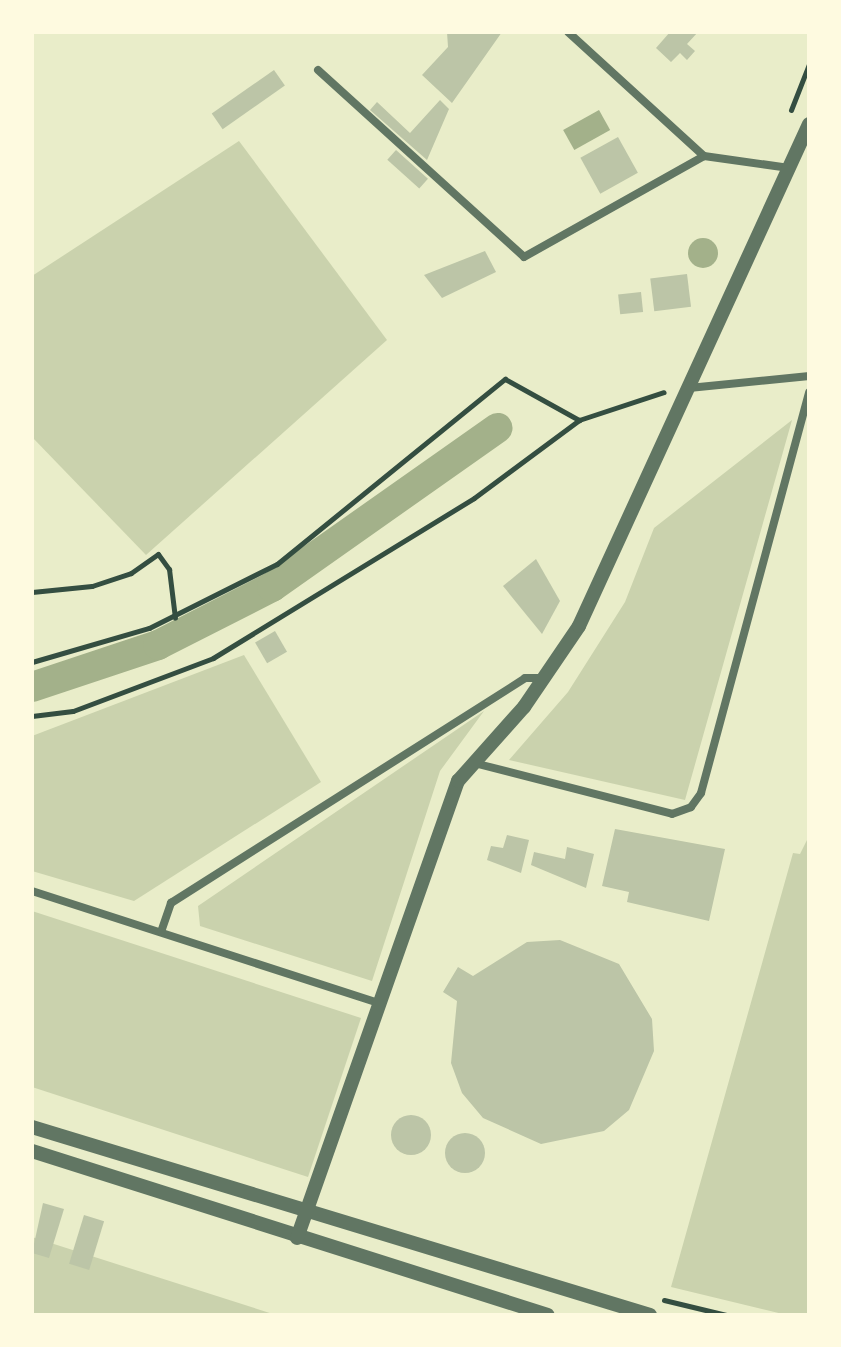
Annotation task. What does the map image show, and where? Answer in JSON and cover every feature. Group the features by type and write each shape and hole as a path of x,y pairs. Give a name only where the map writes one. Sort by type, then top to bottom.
{"street":[{"path":"568,32 704,156 791,169"},
{"path":"318,70 524,257 704,156"},
{"path":"297,1238 375,1002 458,781 543,678 579,626 809,124"},
{"path":"689,388 809,376"},
{"path":"473,763 672,814 691,807 809,392"},
{"path":"161,932 171,903 525,678 543,678"},
{"path":"32,891 375,1002"},
{"path":"32,1127 306,1216 650,1315"},
{"path":"32,1151 297,1238 548,1315"}],"path":[{"path":"32,662 175,618 277,564 505,379 579,420"},
{"path":"32,716 73,711 213,658 474,498 579,420 689,388"},
{"path":"32,592 92,586 131,573 158,554 169,569 175,618"},
{"path":"193,610 198,620"}],"shaded area":[{"path":"599,110 610,130 574,150 563,130"},
{"path":"239,141 387,340 146,555 32,437 32,276"},
{"path":"703,238 709,239 717,247 717,259 709,267 703,268 697,267 689,259 688,253 689,247 697,239"},
{"path":"792,420 685,800 509,760 568,692 625,602 654,528"},
{"path":"244,655 321,782 134,901 32,871 32,736"},
{"path":"484,711 440,771 372,981 200,926 198,906"},
{"path":"809,836 809,1315 787,1315 671,1287 793,853 800,854"},
{"path":"32,911 361,1018 308,1177 32,1087"},
{"path":"32,1237 276,1315 32,1315"}],"building":[{"path":"447,32 502,32 452,103 422,75 448,47"},
{"path":"670,32 698,32 687,44 695,51 687,60 680,53 671,62 656,48"},
{"path":"274,70 285,86 223,129 212,114"},
{"path":"440,100 449,109 427,160 370,110 377,102 410,133"},
{"path":"618,137 638,173 600,194 580,158"},
{"path":"396,150 428,179 419,188 387,160"},
{"path":"485,251 496,272 442,298 424,275"},
{"path":"687,274 691,307 654,311 650,279"},
{"path":"641,292 643,312 620,314 618,294"},
{"path":"536,559 560,601 542,634 503,586"},
{"path":"275,631 287,652 267,663 255,642"},
{"path":"615,829 725,849 709,921 627,902 629,892 602,886"},
{"path":"507,835 529,840 521,873 487,860 491,846 503,848"},
{"path":"567,847 594,854 586,888 531,865 534,852 565,859"},
{"path":"560,940 619,964 652,1019 654,1051 629,1110 604,1131 541,1144 483,1118 462,1093 451,1063 457,1001 443,992 458,967 473,976 527,942"},
{"path":"411,1115 425,1121 431,1135 425,1149 411,1155 397,1149 391,1135 397,1121"},
{"path":"465,1133 479,1139 485,1153 479,1167 465,1173 451,1167 445,1153 451,1139"},
{"path":"43,1203 64,1209 49,1258 32,1253"},
{"path":"84,1215 104,1221 89,1270 69,1264"}],"waterway":[{"path":"32,687 158,645 272,587 497,428"}]}
